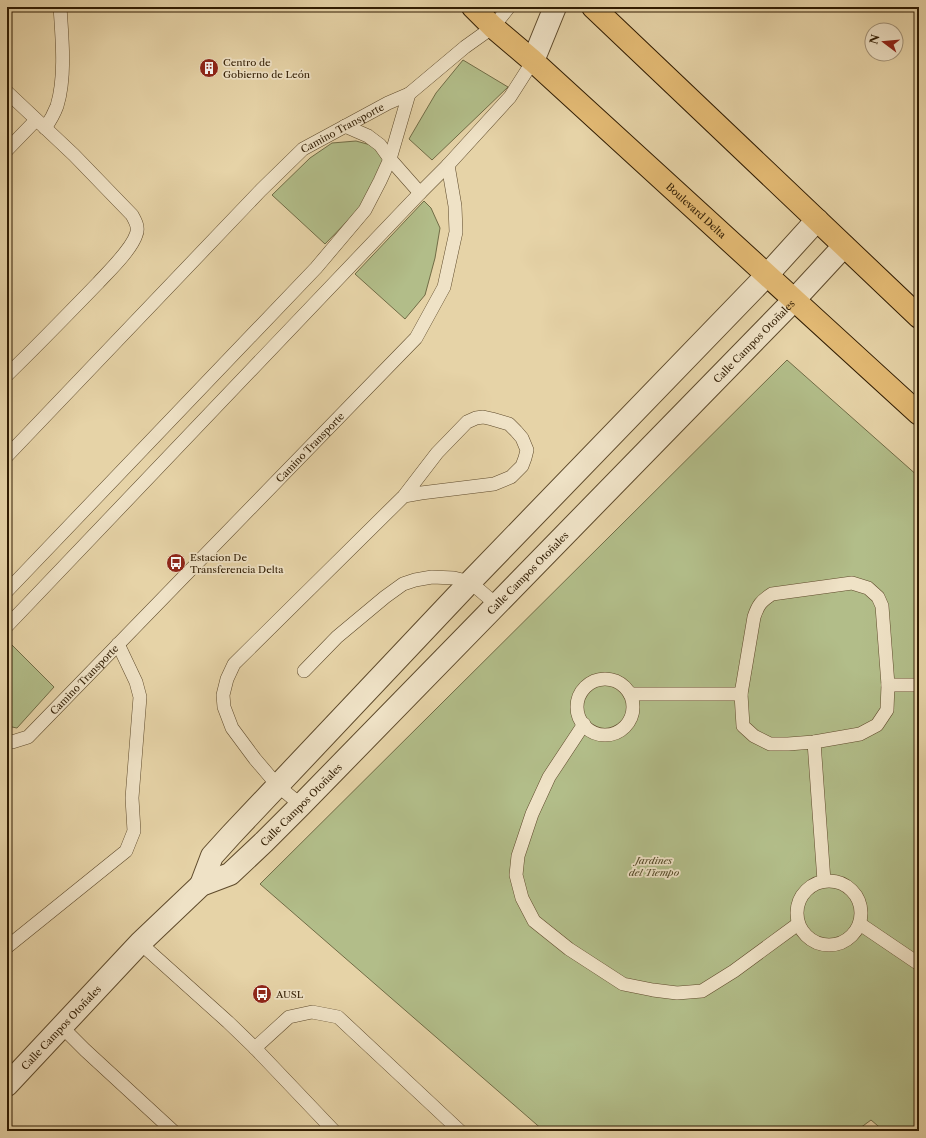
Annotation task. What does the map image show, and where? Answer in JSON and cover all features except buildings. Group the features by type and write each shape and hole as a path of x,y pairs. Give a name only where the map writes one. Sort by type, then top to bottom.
{"main road":[{"name":"Boulevard Delta","path":"473,7 919,414"},
{"path":"592,7 919,317"}],"street":[{"path":"533,61 555,7"},
{"name":"Calle Campos Otoñales","path":"201,885 212,856 470,582 615,434 767,275 817,220"},
{"name":"Calle Campos Otoñales","path":"7,1085 140,943 201,885 230,874 301,806 794,300 844,246"}],"lane":[{"path":"7,150 53,116 61,85 63,53 60,7"},
{"name":"Camino Transporte","path":"7,456 266,184 304,148 388,103 409,94 465,47 494,27 509,7"},
{"path":"7,626 448,165 510,97 533,61"},
{"path":"7,92 74,155 132,215 137,226 137,233 134,241 118,261 39,344 7,375"},
{"path":"7,591 316,268 366,210 390,159 409,94"},
{"path":"344,126 368,136 380,145 390,159 420,193"},
{"name":"Camino Transporte","path":"7,742 28,737 416,338 444,287 456,232 455,206 448,165"},
{"path":"301,806 278,786 255,759 232,728 224,707 222,695 234,664 404,496 437,453 467,422 483,417 492,419 509,424 522,438 527,450 525,458 522,466 511,477 494,484 404,496"},
{"path":"304,671 343,632 403,584 432,577 454,578 470,582 497,605"},
{"path":"852,583 868,588 878,597 882,606 888,685 887,710 877,725 860,734 814,742 770,744 754,736 743,726 741,694 754,617 762,600 772,594 852,583"},
{"path":"7,947 126,851 134,831 132,798 140,697 136,682 118,644"},
{"path":"610,679 625,687 630,694 633,703 633,712 630,720 617,732 608,735 599,734 584,724 580,717 578,700 587,686 594,681 610,679"},
{"path":"888,685 919,685"},
{"path":"630,694 741,694"},
{"path":"584,724 549,777 532,814 518,856 516,874 522,898 534,921 568,949 623,984 677,993 702,992 734,971 798,924"},
{"path":"814,742 824,881"},
{"path":"824,881 835,881 846,885 854,892 860,902 862,913 860,924 854,934 845,942 834,946 823,946 812,942 803,934 798,924 796,912 799,901 804,892 813,885 824,881"},
{"path":"860,924 919,964"},
{"path":"140,943 255,1048 334,1131"},
{"path":"255,1048 289,1017 312,1012 338,1017 460,1131"},
{"path":"62,1027 173,1131"}],"green space":[{"path":"463,60 508,87 432,160 409,139 436,93"},
{"path":"356,141 378,147 386,158 361,207 325,244 272,195 310,158 332,143"},
{"path":"424,201 431,208 440,228 435,258 425,295 405,319 355,274"},
{"name":"Jardines del Tiempo","path":"787,360 919,477 919,1131 884,1131 871,1120 856,1131 544,1131 260,884"},
{"path":"7,640 54,687 17,728 7,726"}],"place":[{"name":"Centro de Gobierno de León","path":"209,68"},
{"name":"Estacion De Transferencia Delta","path":"176,563"},
{"name":"AUSL","path":"262,994"}]}
